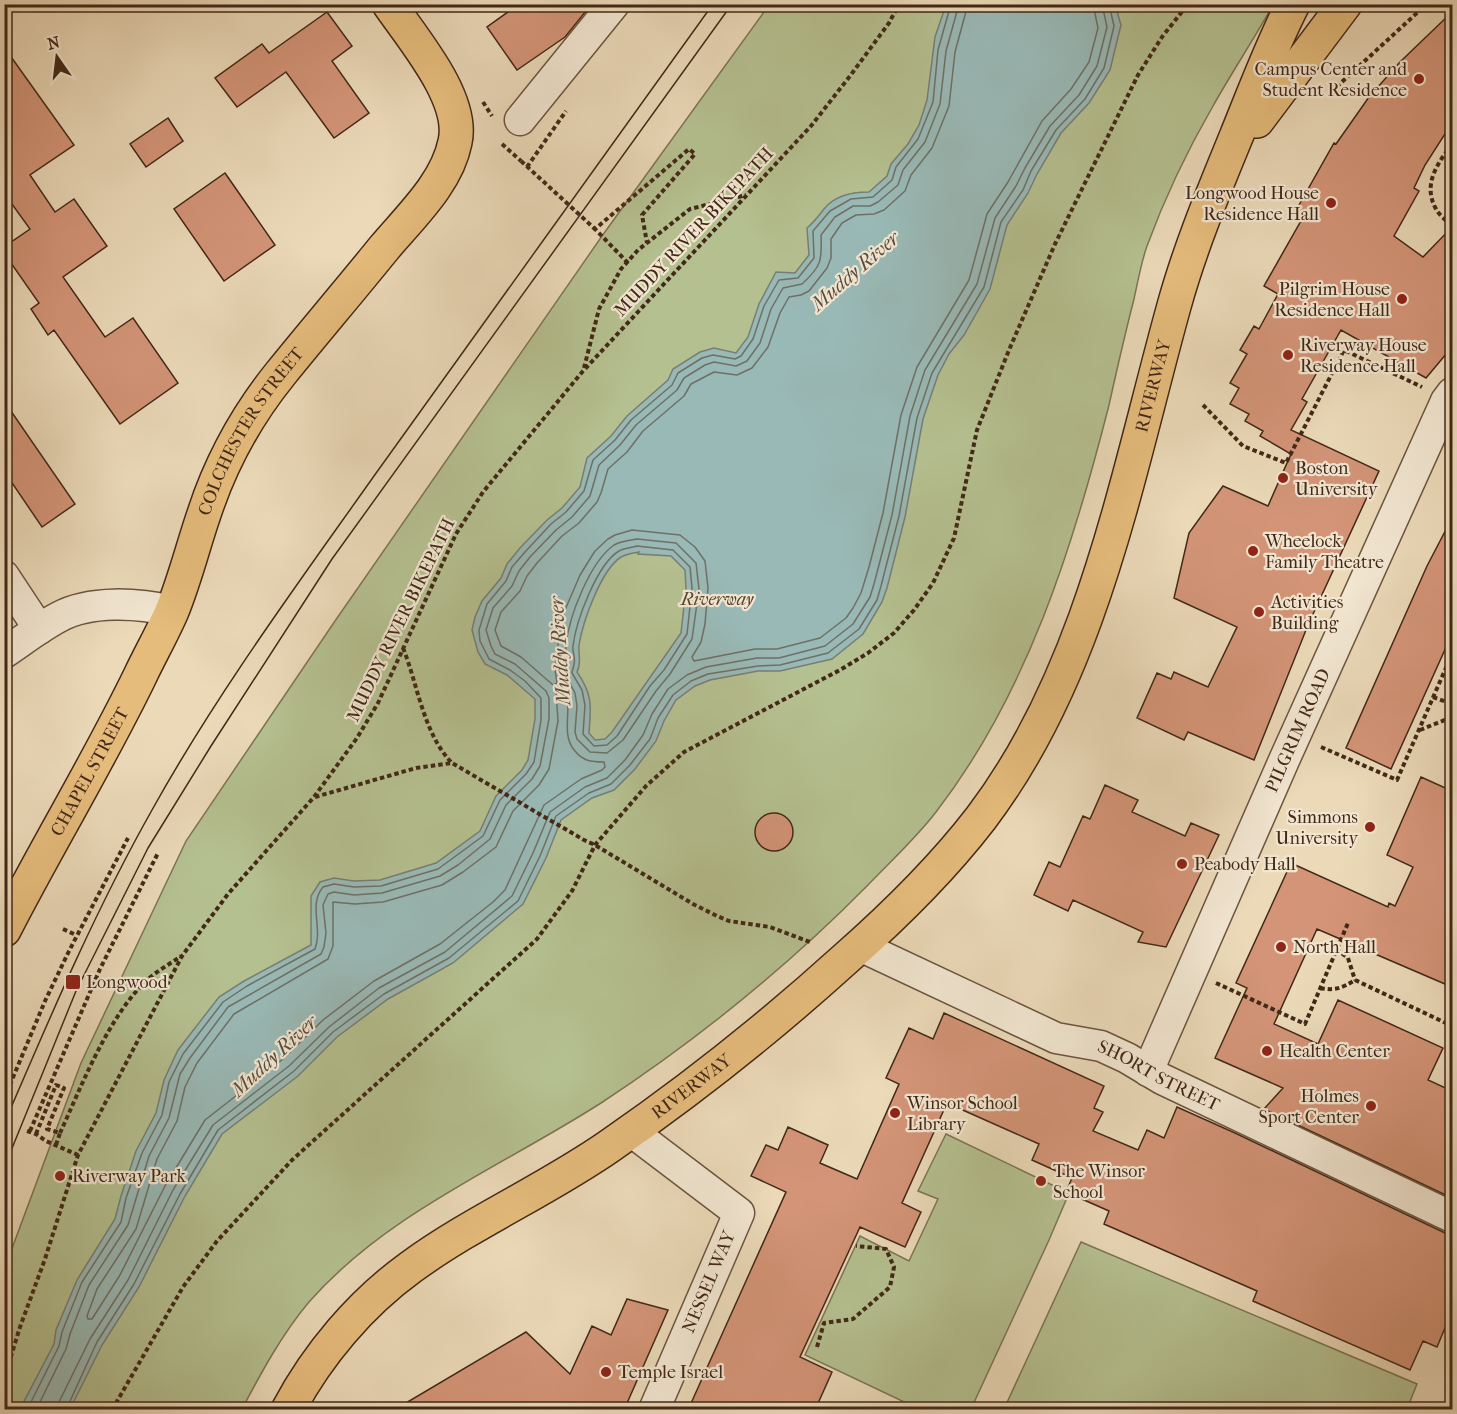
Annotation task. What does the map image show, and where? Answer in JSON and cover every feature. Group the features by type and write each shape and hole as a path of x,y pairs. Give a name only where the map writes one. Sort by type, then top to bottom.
{"main road":[{"name":"COLCHESTER STREET","path":"172,611 205,512 230,450 244,426 279,376 419,205 444,171 454,146 456,120 453,106 438,75 389,4"},
{"name":"RIVERWAY","path":"288,1410 305,1380 337,1337 402,1273 462,1233 583,1163 631,1131 743,1046 815,987 860,946 927,880 980,819 1024,753 1049,705 1085,618 1113,533 1191,248 1293,4"},
{"path":"1279,89 1326,4"},
{"name":"RIVERWAY","path":"1212,198 1243,142 1279,89 1345,4"},
{"name":"CHAPEL STREET","path":"4,930 114,729 172,611"}],"street":[{"path":"520,120 614,4"},
{"name":"PILGRIM ROAD","path":"1148,1071 1446,401 1442,392"},
{"path":"4,576 39,629"},
{"path":"4,652 60,616 86,609 117,605 149,606 172,611"},
{"name":"SHORT STREET","path":"860,946 1056,1038 1101,1046 1148,1071 1452,1217"},
{"name":"NESSEL WAY","path":"631,1131 739,1214 654,1410"}],"path":[{"name":"MUDDY RIVER BIKEPATH","path":"4,1378 78,1155 182,956 228,894 314,797 357,738 378,703 456,534 483,492 583,371 811,126 850,76 899,4"},
{"path":"112,1410 177,1297 217,1241 292,1160 537,939 572,891 596,845 646,786 684,752 868,653 894,633 933,583 954,538 978,430 1050,255 1089,171 1138,75 1162,37 1188,4"},
{"path":"1331,92 1418,12 1433,4"},
{"path":"498,140 606,239 628,263"},
{"path":"1452,144 1431,176 1430,188 1436,210 1452,226"},
{"path":"595,230 689,149 695,154 642,215 647,243"},
{"path":"583,371 599,309 621,269 638,250 690,208 747,195"},
{"path":"1203,405 1243,446 1286,463 1344,350 1442,392"},
{"path":"403,648 434,736 443,754 452,763 717,916 729,921 770,927 810,942"},
{"path":"1311,743 1397,780 1452,654"},
{"path":"1450,659 1452,665"},
{"path":"1433,697 1452,704"},
{"path":"1419,730 1452,717"},
{"path":"314,797 416,768 452,763"},
{"path":"4,1099 45,1001 76,936 128,838"},
{"path":"78,1155 29,1131 100,969 158,853"},
{"path":"1207,979 1305,1024 1348,923"},
{"path":"63,929 76,936"},
{"path":"1336,949 1348,958 1355,980 1452,1026"},
{"path":"56,1145 94,1061 126,1005 148,979 182,956"},
{"path":"1320,988 1333,991 1355,980"},
{"path":"36,1134 56,1085 64,1088 47,1129 60,1133"},
{"path":"817,1347 824,1323 854,1319 890,1287 894,1267 886,1249 856,1246"}],"green space":[{"name":"Riverway","path":"769,5 1273,5 1194,140 1147,246 1109,405 1080,512 1043,618 996,719 968,766 928,822 806,945 706,1028 637,1079 564,1126 448,1193 374,1242 340,1270 299,1314 272,1354 242,1409 5,1409 4,1270 81,1063 186,841 335,621 602,236"},
{"path":"946,1134 1069,1193 971,1409 919,1409 805,1355 860,1236 909,1261 938,1199 918,1191"},
{"path":"1081,1242 1417,1384 1407,1409 1004,1409"}],"water":[{"name":"Muddy River","path":"946,5 1115,5 1121,25 1110,70 1089,103 1061,133 1028,193 1007,225 990,289 938,375 923,419 905,517 887,588 882,602 863,634 832,659 780,671 758,671 710,680 695,686 676,700 656,741 635,769 614,790 592,798 561,820 546,858 523,904 453,963 388,999 337,1037 298,1076 222,1134 185,1196 139,1287 102,1345 70,1409 20,1409 54,1344 56,1330 77,1280 115,1219 136,1151 156,1113 164,1080 178,1050 219,997 311,945 311,896 320,882 334,878 354,881 380,880 436,863 480,831 496,796 522,770 528,760 535,719 535,699 507,675 485,664 478,652 472,630 482,601 501,578 507,564 520,548 562,508 580,487 587,458 611,436 627,416 668,380 673,369 700,352 714,348 736,353 748,337 759,304 776,272 795,273 809,255 807,228 828,204 845,195 869,192 887,176 891,164 908,144 919,125 927,100 935,37","holes":["639,552 638,554 671,556 685,570 686,588 681,633 612,732 605,739 595,740 589,733 588,694 577,672 581,635 594,597 607,573 621,557"]}],"building":[{"path":"519,4 581,4 586,11 565,37 517,70 487,27"},
{"path":"327,12 352,46 332,61 369,113 334,138 286,72 237,107 215,78 262,44 269,53"},
{"path":"1452,12 1452,123 1425,165 1414,188 1419,191 1394,236 1423,257 1452,227 1452,347 1426,378 1341,330 1302,399 1307,402 1291,430 1379,471 1308,625 1254,760 1188,732 1184,740 1137,718 1157,673 1171,679 1174,672 1208,687 1237,627 1174,598 1189,533 1223,486 1268,506 1291,454 1260,436 1263,431 1245,421 1249,414 1230,404 1239,388 1230,383 1247,354 1240,350 1254,326 1259,329 1278,294 1264,286 1302,219 1294,214 1334,143 1336,144 1369,97 1400,62"},
{"path":"4,47 74,145 30,175 55,212 74,199 107,246 63,277 105,337 133,318 178,383 120,424 54,330 48,335 31,309 39,303 4,253 4,247 30,229 4,193"},
{"path":"168,118 183,141 146,167 130,144"},
{"path":"225,173 275,245 224,281 174,209"},
{"path":"4,401 75,504 42,527 4,471"},
{"path":"1452,518 1452,634 1391,769 1346,748 1427,566"},
{"path":"1421,777 1452,791 1452,987 1317,929 1274,1024 1318,1044 1338,1000 1443,1048 1428,1080 1452,1091 1452,1198 1264,1109 1283,1088 1215,1058 1247,988 1236,983 1291,863 1388,907 1389,903 1395,906 1413,867 1387,855"},
{"name":"Peabody Hall","path":"1105,785 1138,800 1132,812 1185,836 1191,823 1219,835 1166,947 1138,942 1143,932 1073,900 1068,911 1034,895 1049,862 1060,867 1083,816 1090,819"},
{"path":"774,813 787,819 793,832 787,845 774,851 761,845 755,832 761,819"},
{"path":"944,1013 1104,1086 1094,1108 1103,1112 1093,1131 1138,1150 1147,1130 1164,1138 1177,1107 1445,1233 1452,1234 1452,1311 1437,1347 1423,1341 1410,1370 1253,1301 1257,1291 1104,1224 1109,1211 1066,1192 1072,1178 1032,1160 1039,1144 947,1103 902,1203 921,1212 905,1247 860,1227 800,1357 832,1372 815,1410 688,1410 786,1192 751,1176 766,1145 778,1150 788,1127 828,1145 820,1163 857,1179 899,1084 886,1078 909,1028 933,1039"},
{"path":"627,1299 668,1310 624,1410 394,1410 526,1332 570,1374 592,1326 611,1335"}],"tram line":[{"path":"4,1124 56,1004 111,887 152,810 203,724 258,640 316,558 713,4"},
{"path":"4,1168 76,991 148,848 211,746 332,559 732,4"}],"place":[{"name":"Campus Center and Student Residence","path":"1419,79"},
{"name":"Longwood House Residence Hall","path":"1331,203"},
{"name":"Pilgrim House Residence Hall","path":"1402,299"},
{"name":"Riverway House Residence Hall","path":"1288,355"},
{"name":"Boston University","path":"1283,478"},
{"name":"Wheelock Family Theatre","path":"1253,551"},
{"name":"Activities Building","path":"1259,612"},
{"name":"Simmons University","path":"1370,827"},
{"name":"Peabody Hall","path":"1182,864"},
{"name":"North Hall","path":"1281,947"},
{"name":"Longwood","path":"73,982"},
{"name":"Health Center","path":"1267,1051"},
{"name":"Holmes Sport Center","path":"1371,1106"},
{"name":"Winsor School Library","path":"895,1113"},
{"name":"Riverway Park","path":"60,1176"},
{"name":"The Winsor School","path":"1041,1181"},
{"name":"Temple Israel","path":"606,1372"}]}
